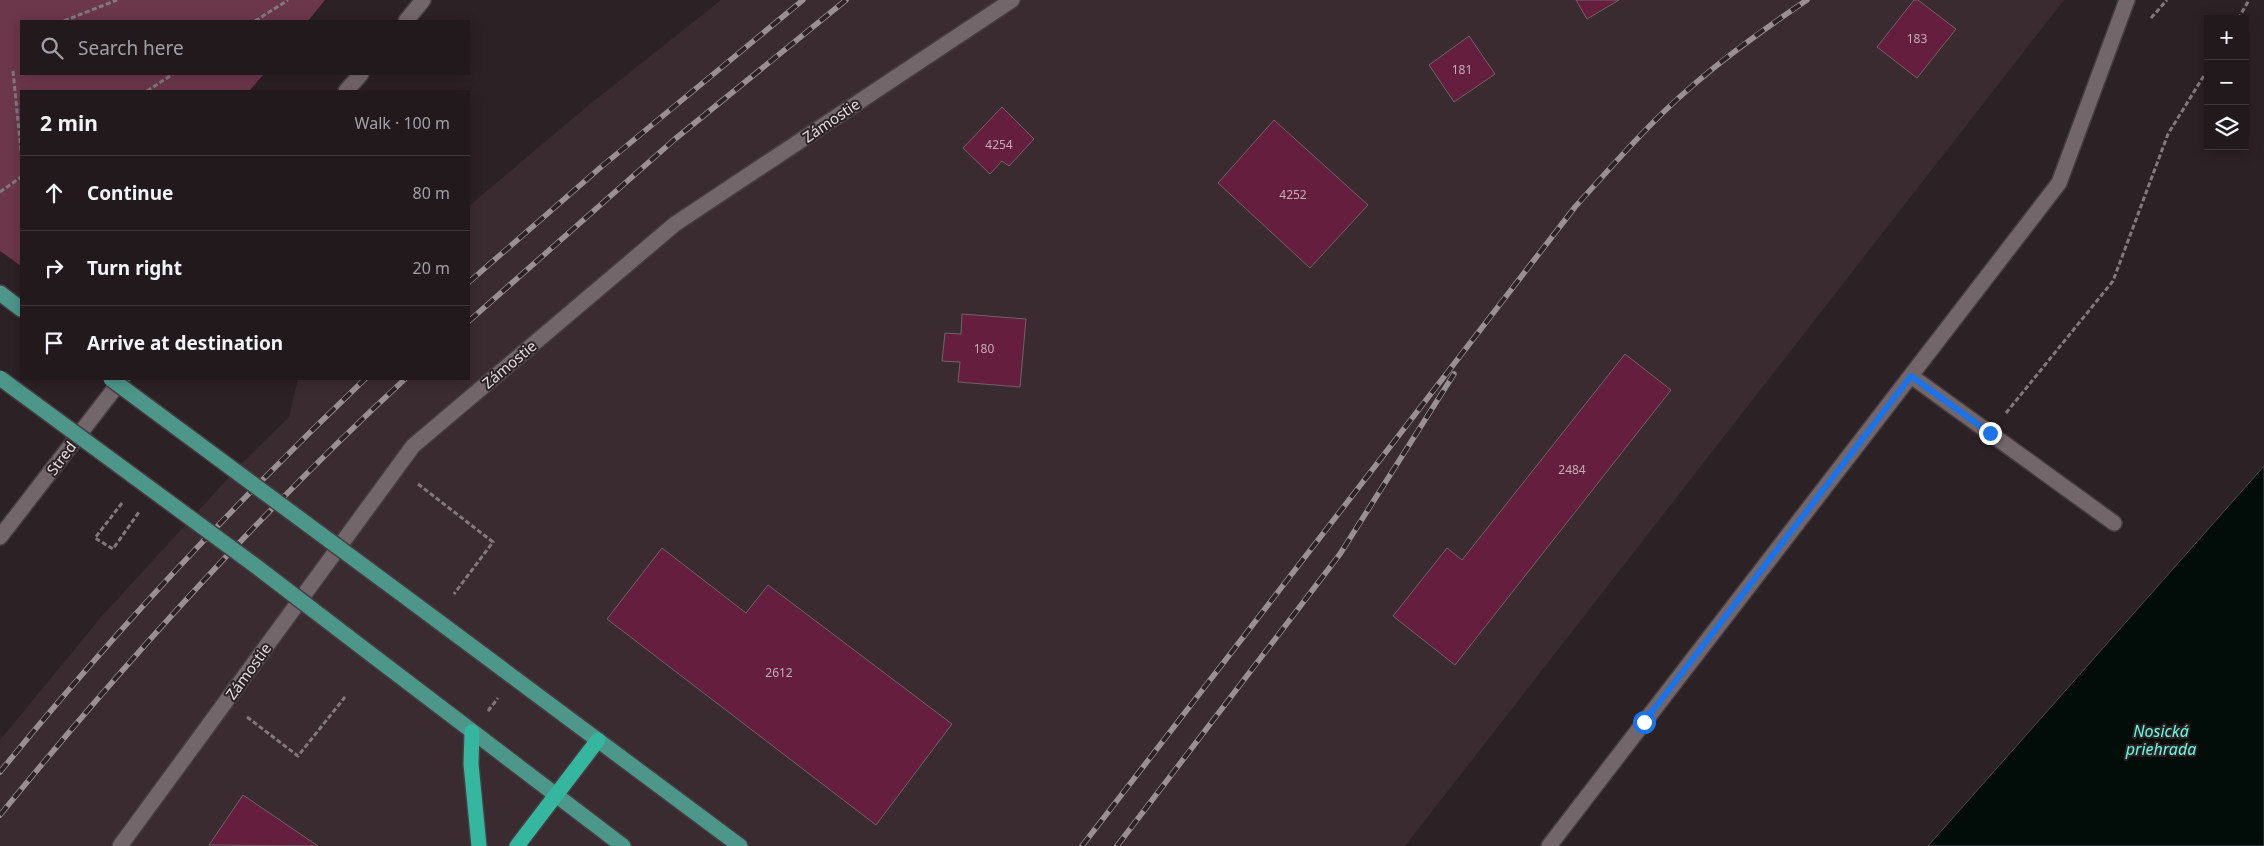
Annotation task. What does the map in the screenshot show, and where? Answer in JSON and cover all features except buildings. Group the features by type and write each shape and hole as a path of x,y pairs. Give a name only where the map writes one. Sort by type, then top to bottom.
{"highway":[{"path":"472,732 471,764 479,846"},
{"path":"517,846 598,740"}],"main road":[{"path":"0,293 20,308"},
{"path":"0,378 257,567 623,846"},
{"path":"113,380 740,846"}],"street":[{"path":"407,20 424,0"},
{"name":"Zámostie","path":"120,846 413,446 675,224 1012,0"},
{"path":"1549,846 2059,183 2127,0"},
{"path":"347,90 360,75"},
{"path":"1911,376 2114,523"},
{"name":"Stred","path":"0,537 121,380"}],"path":[{"path":"67,20 117,0"},
{"path":"256,20 288,0"},
{"path":"2240,15 2249,0"},
{"path":"13,71 20,140"},
{"path":"149,90 171,75"},
{"path":"1990,433 2113,280 2168,134 2204,76"},
{"path":"0,192 20,178"},
{"path":"416,482 493,542 454,594"},
{"path":"122,503 95,538 112,549 140,510"},
{"path":"487,712 501,694"},
{"path":"245,715 298,756 345,697"}],"shaded area":[{"path":"0,0 325,0 309,20 20,20 20,75 263,75 250,90 20,90 20,265 0,251"},
{"path":"721,0 2064,0 1405,846 0,846 0,740 102,616 243,462 289,417 298,380 470,380 470,205 590,104"}],"water":[{"name":"Nosická priehrada","path":"2264,466 2264,846 1928,846"}],"railway":[{"path":"470,281 601,167 803,0"},
{"path":"470,320 675,139 846,0"},
{"path":"1082,846 1575,207 1631,145 1675,101 1733,53 1807,0"},
{"path":"1117,846 1340,554 1454,374"},
{"path":"0,772 86,669 176,570 269,473 364,380"},
{"path":"0,815 96,701 195,590 298,482 404,380"}],"route":[{"path":"1644,722 1911,376 1990,433"}]}
